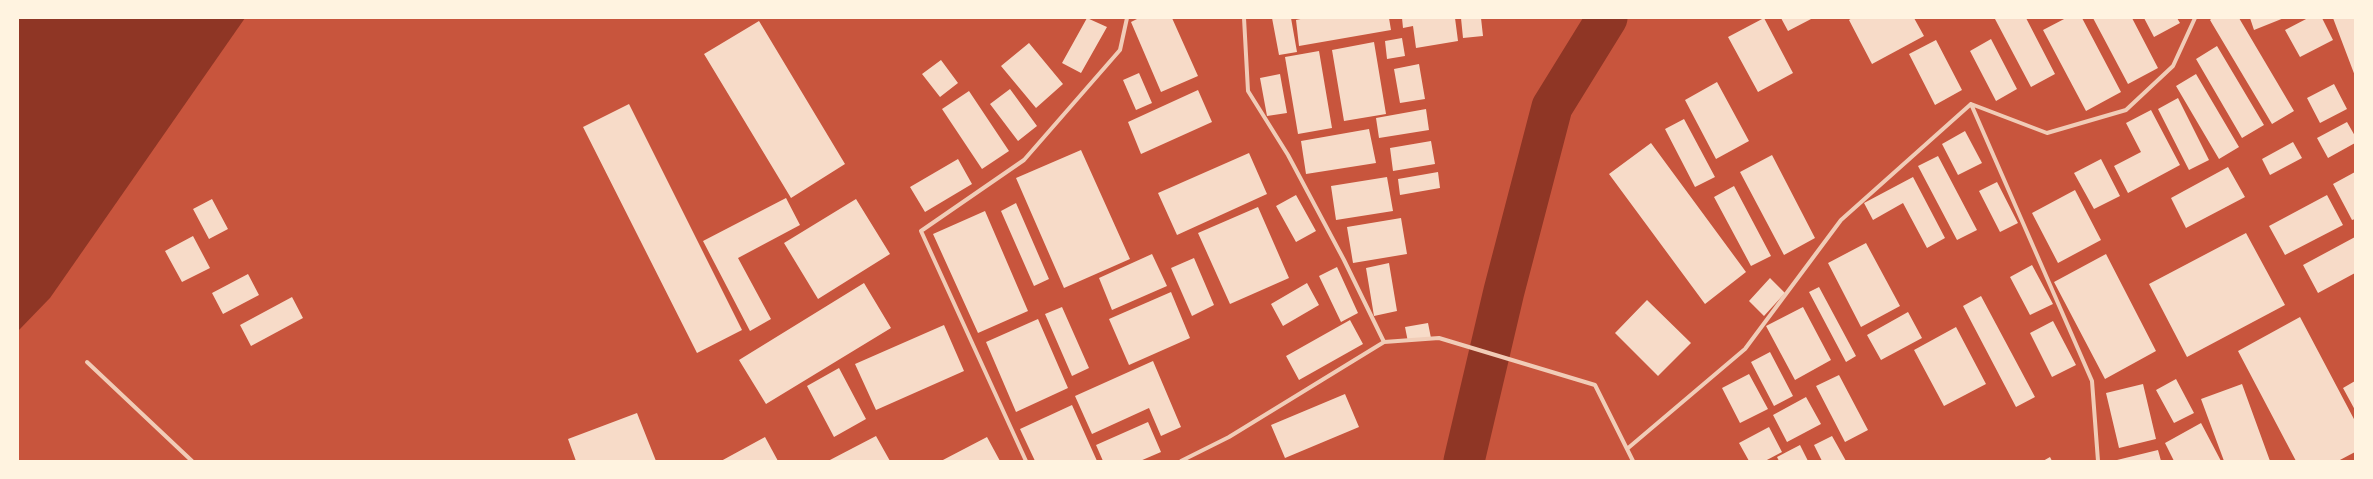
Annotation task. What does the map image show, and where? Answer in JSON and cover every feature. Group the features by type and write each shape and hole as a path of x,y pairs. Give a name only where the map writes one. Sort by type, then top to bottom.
{"street":[{"path":"1026,461 922,231 1024,160 1120,50 1128,18"},
{"path":"1244,18 1248,91 1288,155 1344,260 1384,342"},
{"path":"1971,104 2047,133 2126,110 2174,66 2195,18"},
{"path":"1627,449 1745,349 1841,220 1971,104"},
{"path":"1971,104 2092,381 2098,461"},
{"path":"1181,461 1230,437 1384,342 1439,338 1595,386 1633,461"},
{"path":"87,362 192,461"}],"shaded area":[{"path":"18,18 245,18 50,298 18,331"}],"building":[{"path":"1087,18 1107,27 1081,73 1062,63"},
{"path":"1139,18 1172,18 1198,76 1161,92 1131,22"},
{"path":"1272,18 1291,18 1297,52 1279,55"},
{"path":"1305,18 1389,18 1391,30 1299,46 1296,20"},
{"path":"1402,18 1455,18 1458,41 1416,48 1413,26 1403,28"},
{"path":"1461,18 1481,18 1483,36 1463,38"},
{"path":"1764,18 1793,73 1758,92 1728,37"},
{"path":"1781,18 1813,18 1788,31"},
{"path":"1852,18 1914,18 1924,36 1872,64 1849,20"},
{"path":"2026,18 2055,74 2031,87 1995,19"},
{"path":"2066,18 2082,18 2121,92 2086,111 2043,30"},
{"path":"2093,18 2132,18 2158,68 2128,84"},
{"path":"2144,18 2177,18 2180,23 2154,37"},
{"path":"2212,18 2239,18 2294,111 2272,124 2210,20"},
{"path":"2250,18 2284,18 2254,30"},
{"path":"2308,18 2322,18 2333,40 2300,57 2285,30"},
{"path":"2333,18 2355,18 2355,76"},
{"path":"759,21 845,164 791,198 704,54"},
{"path":"1402,38 1405,56 1387,59 1385,41"},
{"path":"1991,39 2017,89 1996,101 1970,51"},
{"path":"1936,40 1962,90 1935,105 1909,54"},
{"path":"1374,42 1386,114 1344,121 1332,50"},
{"path":"1029,43 1063,84 1036,108 1001,66"},
{"path":"2217,46 2264,125 2242,138 2196,59"},
{"path":"1319,51 1332,128 1298,134 1285,57"},
{"path":"941,60 958,83 940,97 922,74"},
{"path":"1419,64 1425,99 1400,103 1394,69"},
{"path":"1139,73 1152,103 1136,110 1123,80"},
{"path":"1280,74 1287,113 1267,116 1260,78"},
{"path":"2196,74 2239,147 2219,159 2176,86"},
{"path":"1717,82 1749,141 1716,159 1685,100"},
{"path":"2334,84 2347,109 2320,123 2307,98"},
{"path":"1010,89 1037,126 1018,141 990,104"},
{"path":"1198,90 1212,122 1141,154 1128,122"},
{"path":"969,91 1009,151 982,169 942,109"},
{"path":"2178,98 2209,160 2189,170 2158,109"},
{"path":"629,104 742,330 697,353 583,127"},
{"path":"1426,109 1429,130 1379,138 1376,118"},
{"path":"2151,110 2180,165 2128,193 2114,166 2141,152 2126,123"},
{"path":"1684,119 1715,177 1695,187 1665,129"},
{"path":"2347,122 2355,136 2355,143 2328,158 2317,138"},
{"path":"1369,129 1376,163 1306,174 1301,141"},
{"path":"1965,131 1982,163 1958,175 1942,144"},
{"path":"1431,141 1435,164 1393,171 1390,148"},
{"path":"2293,142 2302,158 2270,175 2262,159"},
{"path":"1651,143 1746,272 1705,304 1609,174"},
{"path":"1081,150 1130,259 1064,288 1016,178"},
{"path":"1249,153 1267,194 1177,235 1158,193"},
{"path":"1772,155 1815,238 1784,255 1740,172"},
{"path":"1938,156 1977,230 1957,240 1918,166"},
{"path":"958,159 972,184 925,212 910,187"},
{"path":"2101,159 2120,196 2094,209 2074,173"},
{"path":"2228,167 2245,197 2186,228 2171,198"},
{"path":"1438,172 1440,188 1400,195 1398,179"},
{"path":"2355,172 2355,219 2352,220 2333,184"},
{"path":"1387,177 1393,211 1336,220 1331,186"},
{"path":"1913,177 1945,238 1927,248 1903,203 1873,220 1864,203"},
{"path":"1997,182 2018,223 2000,232 1979,191"},
{"path":"1734,186 1771,256 1751,266 1714,197"},
{"path":"2075,190 2101,240 2058,263 2032,213"},
{"path":"1296,195 1316,231 1296,242 1276,206"},
{"path":"2327,195 2343,225 2285,255 2269,226"},
{"path":"786,198 800,225 738,258 771,319 750,331 703,241"},
{"path":"212,199 228,229 209,239 193,209"},
{"path":"856,199 890,254 818,299 784,243"},
{"path":"1016,203 1049,279 1034,286 1001,211"},
{"path":"1258,207 1289,278 1230,304 1198,233"},
{"path":"985,211 1028,311 978,333 933,234"},
{"path":"1401,218 1407,254 1353,263 1347,227"},
{"path":"2246,233 2285,305 2187,357 2149,284"},
{"path":"193,236 210,268 182,282 165,251"},
{"path":"2355,237 2355,273 2318,293 2303,265"},
{"path":"1866,243 1900,306 1861,327 1828,263"},
{"path":"1152,254 1167,286 1112,310 1099,278"},
{"path":"2106,254 2156,351 2105,379 2054,282"},
{"path":"1194,258 1214,305 1192,316 1171,268"},
{"path":"1389,263 1397,311 1374,316 1366,268"},
{"path":"2032,265 2053,304 2030,315 2010,277"},
{"path":"1337,267 1358,313 1341,322 1319,276"},
{"path":"248,274 259,295 223,314 212,293"},
{"path":"1770,278 1785,293 1764,316 1749,301"},
{"path":"864,283 891,328 766,404 739,360"},
{"path":"1307,283 1319,305 1283,326 1271,304"},
{"path":"1819,287 1856,356 1846,362 1809,292"},
{"path":"1171,292 1190,338 1129,365 1109,319"},
{"path":"1981,296 2035,397 2016,407 1963,306"},
{"path":"292,297 303,318 251,346 240,325"},
{"path":"1647,300 1691,343 1658,376 1615,333"},
{"path":"1062,307 1089,368 1072,376 1045,314"},
{"path":"1803,307 1831,360 1795,380 1766,326"},
{"path":"1908,312 1922,338 1881,360 1867,335"},
{"path":"2300,317 2355,421 2355,452 2338,461 2296,461 2238,351"},
{"path":"1038,319 1068,388 1016,412 986,342"},
{"path":"1350,320 1363,344 1299,380 1286,356"},
{"path":"2053,321 2076,365 2052,377 2030,333"},
{"path":"1428,323 1431,338 1408,342 1405,327"},
{"path":"944,325 964,371 876,410 855,364"},
{"path":"1956,327 1986,384 1944,406 1914,350"},
{"path":"1770,352 1793,396 1774,406 1751,362"},
{"path":"1153,361 1181,427 1161,436 1149,408 1092,434 1075,396"},
{"path":"839,368 866,419 834,437 807,386"},
{"path":"1749,374 1768,409 1740,423 1722,388"},
{"path":"1839,375 1868,430 1845,442 1816,386"},
{"path":"2176,379 2194,413 2174,423 2156,390"},
{"path":"2355,381 2355,410 2343,388"},
{"path":"2143,384 2156,439 2119,448 2106,393"},
{"path":"2242,384 2270,461 2224,461 2201,399"},
{"path":"1345,394 1359,427 1285,458 1271,425"},
{"path":"1806,397 1821,424 1787,442 1773,415"},
{"path":"1072,405 1097,461 1035,461 1020,429"},
{"path":"637,413 656,461 576,461 568,439"},
{"path":"1148,422 1161,452 1140,461 1103,461 1096,445"},
{"path":"2201,423 2221,461 2174,461 2165,443"},
{"path":"1769,427 1782,452 1765,461 1749,461 1739,443"},
{"path":"876,436 890,461 828,461"},
{"path":"1832,436 1846,461 1822,461 1814,445"},
{"path":"765,437 778,461 721,461"},
{"path":"987,437 1000,461 941,461"},
{"path":"1800,445 1808,461 1779,461 1777,457"},
{"path":"2158,450 2161,461 2117,461 2117,460"},
{"path":"2050,457 2052,461 2043,461"}],"waterway":[{"path":"1464,461 1504,291 1552,107 1607,18"}]}
